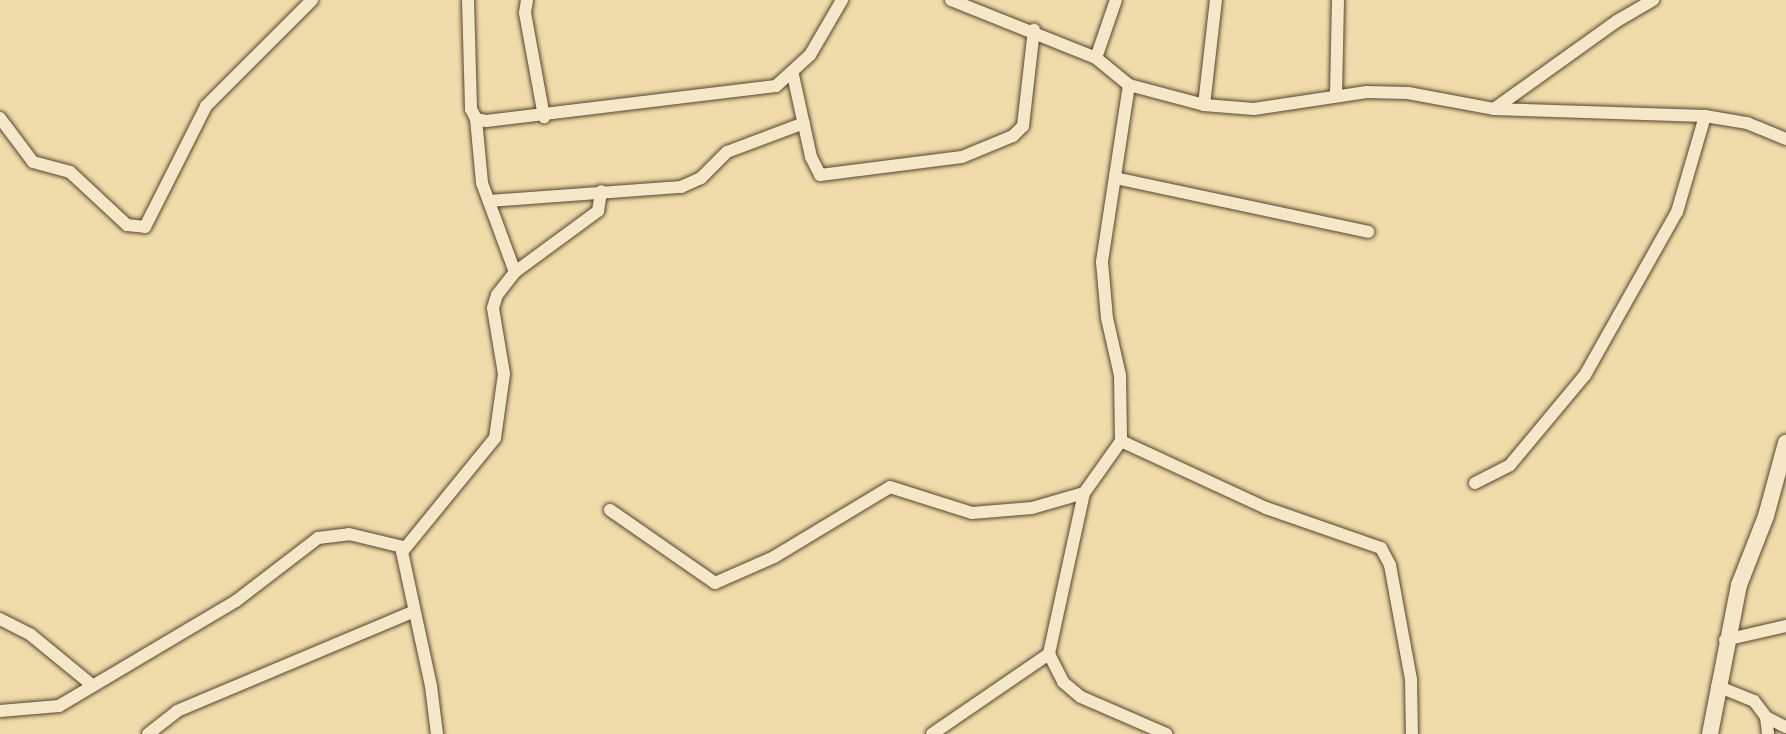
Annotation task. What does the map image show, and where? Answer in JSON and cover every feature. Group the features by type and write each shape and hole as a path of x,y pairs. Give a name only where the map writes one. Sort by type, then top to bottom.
{"street":[{"path":"0,118 33,162 69,172 127,225 145,227 206,106 312,0"},
{"path":"468,0 466,28 471,109 476,120 482,183 515,272"},
{"path":"527,0 527,26 544,117"},
{"path":"476,120 544,117 636,102 754,92 793,75 842,0"},
{"path":"951,0 1034,30 1096,58 1129,85 1204,105 1254,109 1336,95 1408,93 1494,109 1704,116 1747,123 1786,139"},
{"path":"1096,58 1116,0"},
{"path":"1204,105 1216,0"},
{"path":"1336,95 1338,0"},
{"path":"1494,109 1607,27 1653,0"},
{"path":"793,75 814,169 828,177 962,157 992,147 1023,126 1034,30"},
{"path":"1129,85 1102,262 1107,318 1120,375 1121,441 1084,493 1049,654 1063,682 1081,697 1166,734"},
{"path":"1475,483 1510,465 1585,376 1677,212 1704,116"},
{"path":"489,201 681,187 701,178 727,152 804,123"},
{"path":"1115,178 1368,232"},
{"path":"437,734 431,686 401,558 403,547 495,438 504,359 493,309 515,272 598,211 601,191"},
{"path":"1121,441 1266,508 1381,548 1390,565 1411,679 1412,734"},
{"path":"1710,734 1725,640 1786,443"},
{"path":"610,509 715,583 774,557 890,487 972,513 1032,509 1084,493"},
{"path":"0,711 50,710 236,601 317,537 349,534 403,547"},
{"path":"148,734 177,711 413,612"},
{"path":"0,619 31,635 92,685"},
{"path":"1725,640 1786,626"},
{"path":"932,734 1049,654"},
{"path":"1717,687 1755,701 1766,717 1768,734"},
{"path":"1766,717 1786,727"}]}
